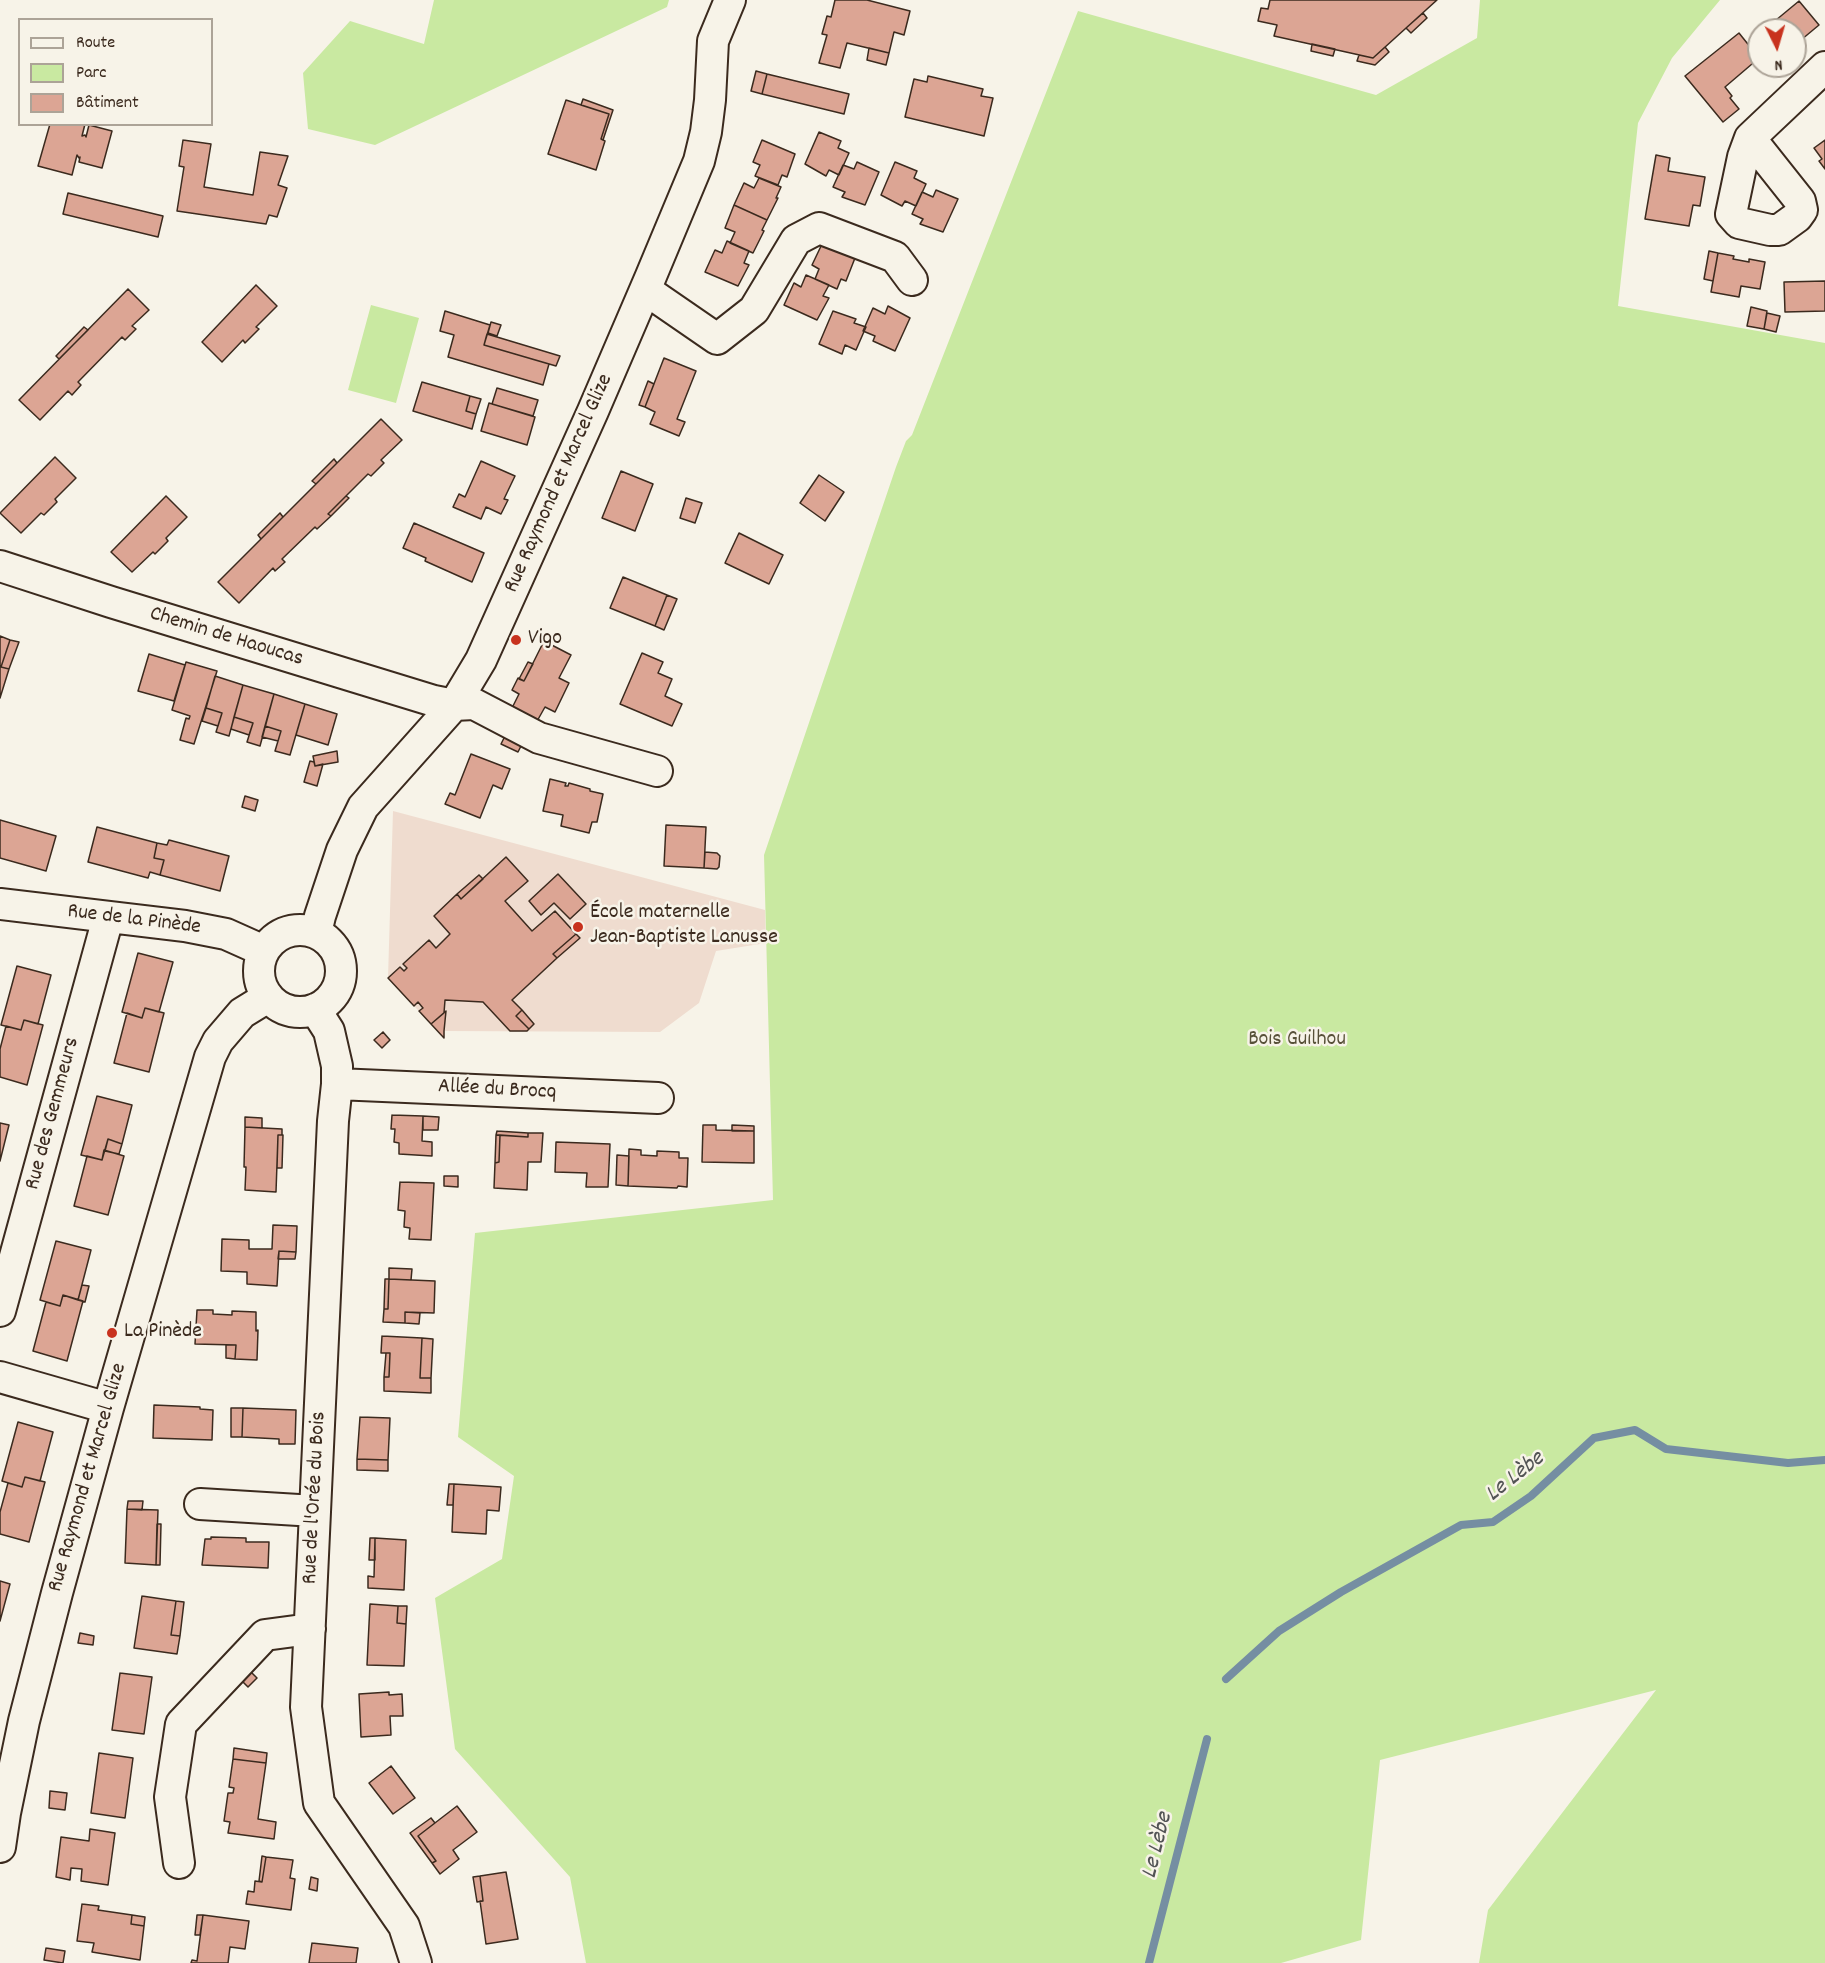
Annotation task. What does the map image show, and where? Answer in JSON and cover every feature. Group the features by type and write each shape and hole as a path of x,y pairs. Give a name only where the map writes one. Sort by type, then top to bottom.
{"street":[{"name":"Rue Raymond et Marcel Glize","path":"316,933 342,850 363,807 454,705 497,626 645,292 699,161 710,100 713,41 730,0"},
{"path":"1750,138 1825,67"},
{"path":"645,292 656,297 717,339 754,310 796,240 819,228 895,257 912,280"},
{"name":"Chemin de Haoucas","path":"0,566 434,701 454,705 474,704 539,738 657,771"},
{"name":"Rue de la Pinède","path":"0,904 185,926 226,934 264,951"},
{"name":"Rue des Gemmeurs","path":"0,1311 108,918"},
{"path":"299,930 316,933 328,941 337,952 341,966 336,991 327,1002 306,1012 292,1011 278,1006 268,997 260,980 259,966 264,951 273,939 285,932 299,930"},
{"name":"Rue Raymond et Marcel Glize","path":"0,1847 24,1721 57,1593 210,1057 218,1041 242,1013 268,997"},
{"name":"Rue de l'Orée du Bois","path":"315,1009 329,1031 337,1066 337,1084 333,1121 306,1707 319,1803 404,1926 416,1963"},
{"name":"Allée du Brocq","path":"337,1084 658,1098"},
{"path":"0,1377 108,1408"},
{"path":"200,1504 315,1511"},
{"path":"179,1863 170,1797 181,1724 265,1635 310,1629"}],"shaded area":[{"name":"École maternelle Jean-Baptiste Lanusse","path":"393,811 765,910 766,943 716,951 699,1003 660,1032 445,1031 444,1038 388,978"}],"green space":[{"path":"434,0 669,0 667,7 375,145 308,129 303,73 350,21 424,44"},
{"name":"Bois Guilhou","path":"1480,0 1720,0 1672,58 1638,123 1618,306 1825,343 1825,1963 1479,1963 1488,1910 1656,1690 1380,1760 1361,1940 1281,1963 586,1963 570,1877 455,1749 435,1598 502,1559 514,1476 458,1437 475,1233 773,1200 764,855 896,467 906,441 912,435 1078,11 1376,95 1477,38"},
{"path":"371,305 419,318 396,403 348,390"}],"building":[{"path":"835,0 867,0 910,11 904,35 894,32 889,53 847,43 840,68 819,63 827,35 822,34 827,16 831,17"},
{"path":"1270,0 1437,0 1373,58 1274,36 1277,25 1258,21 1261,8 1268,9"},
{"path":"1799,1 1819,25 1807,35 1807,18 1778,18"},
{"path":"1423,13 1427,18 1411,33 1406,28"},
{"path":"1739,33 1747,43 1747,68 1725,87 1739,109 1723,122 1685,76"},
{"path":"1312,44 1335,49 1333,56 1311,51"},
{"path":"1385,47 1389,52 1375,65 1357,61 1359,55 1373,58"},
{"path":"869,48 889,53 886,65 867,60"},
{"path":"756,71 767,74 762,94 751,91"},
{"path":"767,74 849,94 844,114 762,94"},
{"path":"928,76 983,89 981,96 993,98 984,136 905,117 914,79 927,82"},
{"path":"583,99 613,110 603,140 601,139 609,114 581,105"},
{"path":"566,100 609,114 601,139 605,141 596,170 548,154"},
{"path":"49,126 84,126 82,136 86,137 89,126 112,131 102,168 79,162 80,157 77,155 72,175 38,166"},
{"path":"819,132 841,141 838,148 849,153 839,175 829,170 826,176 805,164"},
{"path":"183,140 211,144 204,187 253,195 260,152 288,156 278,185 287,188 277,217 269,215 266,224 177,211 184,167 179,166"},
{"path":"762,140 795,154 787,177 782,175 778,185 755,176 760,165 753,162"},
{"path":"1825,140 1825,169 1819,161 1822,159 1814,148"},
{"path":"1656,155 1670,158 1668,171 1705,177 1700,206 1693,205 1689,226 1645,219"},
{"path":"857,162 879,172 865,205 842,197 845,192 833,187 843,165 854,169"},
{"path":"895,162 917,171 914,178 926,184 916,206 905,201 902,206 881,195"},
{"path":"759,178 781,187 767,220 734,205 744,183 754,188"},
{"path":"936,190 958,199 943,232 920,224 923,219 912,214 922,192 933,197"},
{"path":"68,193 163,216 158,237 63,214"},
{"path":"734,205 767,220 753,253 730,243 735,232 725,228"},
{"path":"727,241 749,251 744,263 749,265 738,286 705,272 715,250 722,253"},
{"path":"822,244 855,258 846,281 841,279 837,289 815,279 819,269 812,265"},
{"path":"1709,251 1718,253 1713,281 1704,279"},
{"path":"1718,253 1734,256 1733,259 1765,262 1760,289 1741,286 1739,297 1711,292"},
{"path":"806,275 829,285 823,296 829,298 817,320 784,305 794,283 801,287"},
{"path":"1825,281 1825,311 1785,312 1784,282"},
{"path":"256,285 277,306 256,327 259,329 245,343 243,340 222,362 202,342"},
{"path":"128,289 149,310 132,326 136,329 125,340 122,337 78,382 81,385 72,395 68,391 40,420 19,400"},
{"path":"888,306 910,318 895,351 873,341 875,336 863,331 873,308 885,314"},
{"path":"1751,307 1767,311 1764,329 1747,326"},
{"path":"445,311 490,325 484,345 549,364 543,385 448,357 454,335 440,331"},
{"path":"833,311 856,319 854,323 866,327 856,350 845,345 842,354 819,344"},
{"path":"1767,313 1780,316 1776,332 1764,329"},
{"path":"491,322 501,325 497,336 488,333"},
{"path":"84,327 88,330 59,359 56,356"},
{"path":"487,334 560,356 556,366 484,345"},
{"path":"664,358 696,371 677,419 685,422 679,436 650,424 655,412 645,407"},
{"path":"648,381 654,384 645,407 639,405"},
{"path":"422,382 470,396 466,411 476,414 472,429 413,411"},
{"path":"497,388 538,400 533,416 492,404"},
{"path":"470,396 481,399 476,414 466,411"},
{"path":"489,403 535,417 527,445 481,431"},
{"path":"381,419 402,440 381,460 384,463 371,476 368,474 328,514 331,516 317,529 315,527 282,559 285,562 275,571 273,568 239,603 218,582"},
{"path":"55,457 76,478 55,499 57,502 44,515 41,513 21,533 0,513"},
{"path":"334,459 337,463 316,484 312,481"},
{"path":"481,461 515,476 504,499 508,500 501,514 486,507 481,519 453,507 459,494 465,497"},
{"path":"621,471 653,484 635,531 602,518"},
{"path":"819,475 844,492 825,521 800,503"},
{"path":"166,496 187,517 166,538 168,541 155,554 153,552 132,572 111,552"},
{"path":"346,496 349,498 331,516 328,514"},
{"path":"686,498 702,503 695,523 680,518"},
{"path":"280,513 283,517 261,539 258,535"},
{"path":"414,523 484,553 472,582 425,561 426,558 403,548"},
{"path":"739,533 783,555 769,584 725,563"},
{"path":"623,577 667,595 655,626 610,608"},
{"path":"667,595 677,599 664,630 655,626"},
{"path":"0,636 10,640 1,667 9,669 0,698"},
{"path":"10,640 19,642 9,669 1,667"},
{"path":"544,641 571,655 559,678 569,683 555,712 545,707 536,723 511,710 519,694 512,690 518,678 524,681"},
{"path":"642,653 663,662 658,673 672,679 665,696 682,704 672,726 620,704"},
{"path":"149,654 185,665 174,701 138,691"},
{"path":"186,662 217,671 194,744 180,740 186,718 189,719 190,716 172,710"},
{"path":"528,662 533,664 524,681 519,679"},
{"path":"215,676 243,685 229,736 216,732 222,713 206,708"},
{"path":"243,685 274,694 260,746 247,742 253,723 234,717"},
{"path":"274,694 305,704 290,755 275,751 281,731 265,726"},
{"path":"305,704 337,714 328,745 296,735"},
{"path":"206,708 222,713 218,726 202,721"},
{"path":"234,717 253,723 249,735 231,729"},
{"path":"265,726 281,731 278,741 262,737"},
{"path":"506,734 523,742 518,752 501,744"},
{"path":"337,751 338,762 315,766 313,756"},
{"path":"471,754 510,769 502,789 493,785 480,818 445,804 450,793 455,795"},
{"path":"310,761 314,762 315,766 323,764 317,786 304,782"},
{"path":"550,779 566,783 565,786 569,783 603,794 597,822 592,822 589,833 561,826 563,815 543,811"},
{"path":"245,796 258,800 255,811 242,807"},
{"path":"0,820 56,836 46,871 0,858"},
{"path":"666,825 706,827 704,868 664,866"},
{"path":"97,827 157,843 154,858 164,860 160,875 150,872 148,878 88,862"},
{"path":"169,840 229,856 220,891 160,875 164,860 154,858 157,843 167,845"},
{"path":"705,852 717,853 720,856 717,869 704,868"},
{"path":"506,857 528,881 505,901 532,931 555,911 576,934 553,954 557,958 512,1000 522,1010 516,1016 529,1029 527,1031 510,1031 483,1002 445,1000 444,1013 431,1024 419,1011 423,1008 418,1002 414,1006 388,978 400,967 404,971 407,968 403,964 429,940 436,948 450,934 434,916 457,894 461,899"},
{"path":"558,874 586,904 570,919 554,903 541,915 529,901"},
{"path":"479,875 483,879 461,899 457,894"},
{"path":"576,934 580,938 557,958 553,954"},
{"path":"138,953 173,962 159,1012 145,1008 142,1018 122,1012"},
{"path":"17,966 51,975 38,1024 24,1020 21,1030 1,1025"},
{"path":"145,1008 164,1013 149,1072 114,1063 127,1013 142,1018"},
{"path":"522,1010 534,1024 529,1029 516,1016"},
{"path":"446,1011 444,1031 444,1038 431,1024"},
{"path":"24,1020 43,1025 27,1085 0,1077 0,1049 6,1026 21,1030"},
{"path":"383,1032 390,1040 382,1048 374,1040"},
{"path":"97,1096 132,1105 122,1144 108,1139 102,1160 81,1155"},
{"path":"392,1115 423,1116 422,1141 432,1142 432,1156 399,1154 399,1143 394,1142 395,1129 391,1129"},
{"path":"423,1116 439,1117 438,1130 423,1130"},
{"path":"245,1117 262,1118 262,1128 245,1127"},
{"path":"0,1123 9,1125 0,1161"},
{"path":"703,1125 716,1125 716,1130 754,1131 754,1163 702,1162"},
{"path":"732,1125 754,1126 754,1131 732,1131"},
{"path":"245,1127 282,1129 282,1135 278,1135 276,1192 245,1190"},
{"path":"497,1131 528,1133 528,1137 496,1135"},
{"path":"528,1133 543,1133 541,1162 528,1162 527,1190 494,1188 495,1163 499,1162 500,1135 528,1137"},
{"path":"278,1135 283,1135 282,1168 277,1168"},
{"path":"496,1135 500,1135 499,1162 495,1163"},
{"path":"108,1139 122,1144 119,1154 105,1151"},
{"path":"556,1142 610,1144 608,1187 586,1187 587,1173 555,1172"},
{"path":"629,1149 641,1150 641,1155 657,1156 657,1151 679,1152 679,1158 688,1158 687,1187 628,1186"},
{"path":"104,1150 124,1156 108,1215 74,1206 87,1156 102,1160"},
{"path":"617,1155 629,1156 628,1186 616,1185"},
{"path":"444,1176 458,1176 458,1187 444,1186"},
{"path":"400,1182 434,1183 431,1240 409,1239 410,1228 404,1227 405,1211 398,1210"},
{"path":"273,1225 297,1226 296,1252 279,1251 277,1286 247,1284 247,1272 221,1271 222,1239 249,1240 249,1249 272,1249"},
{"path":"56,1241 91,1250 78,1300 63,1295 60,1306 40,1300"},
{"path":"279,1251 296,1252 295,1259 278,1259"},
{"path":"389,1268 412,1269 411,1280 389,1279"},
{"path":"385,1279 389,1279 388,1309 384,1309"},
{"path":"389,1279 435,1281 434,1313 405,1312 405,1323 383,1322 384,1309 388,1309"},
{"path":"82,1285 89,1286 85,1302 78,1300"},
{"path":"63,1295 83,1301 67,1361 33,1351 46,1302 60,1306"},
{"path":"197,1310 213,1310 213,1314 232,1315 232,1311 256,1312 257,1360 235,1359 236,1345 195,1344"},
{"path":"405,1312 420,1313 419,1324 405,1323"},
{"path":"382,1336 422,1338 420,1378 431,1378 431,1393 384,1391 384,1377 389,1377 390,1353 381,1353"},
{"path":"422,1338 433,1339 431,1378 420,1378"},
{"path":"226,1345 236,1345 235,1359 226,1358"},
{"path":"386,1353 390,1353 389,1377 384,1377"},
{"path":"154,1405 200,1407 200,1409 213,1410 212,1440 153,1438"},
{"path":"231,1408 243,1408 242,1437 231,1437"},
{"path":"243,1408 296,1410 295,1444 279,1444 279,1439 242,1437"},
{"path":"360,1417 390,1418 388,1460 357,1459"},
{"path":"18,1422 53,1432 40,1481 25,1477 22,1487 2,1481"},
{"path":"357,1459 388,1460 388,1471 357,1470"},
{"path":"25,1477 45,1482 29,1542 0,1534 0,1512 8,1483 22,1487"},
{"path":"449,1484 454,1484 453,1505 447,1505"},
{"path":"454,1484 501,1487 499,1511 487,1510 486,1534 452,1532"},
{"path":"128,1501 143,1501 142,1510 127,1509"},
{"path":"127,1509 158,1510 156,1565 125,1563"},
{"path":"157,1524 161,1524 160,1565 156,1565"},
{"path":"211,1537 246,1538 246,1542 269,1542 268,1568 202,1565 205,1539 211,1539"},
{"path":"370,1538 375,1538 375,1560 369,1560"},
{"path":"375,1538 406,1540 404,1590 368,1588 368,1576 374,1577"},
{"path":"0,1581 10,1584 0,1621"},
{"path":"142,1596 176,1601 171,1635 180,1636 177,1654 134,1648"},
{"path":"176,1601 184,1602 180,1636 171,1635"},
{"path":"370,1604 398,1606 397,1623 406,1624 404,1666 367,1665"},
{"path":"398,1606 407,1606 406,1624 397,1623"},
{"path":"80,1633 94,1636 93,1645 78,1643"},
{"path":"250,1671 257,1678 248,1687 241,1680"},
{"path":"120,1673 152,1677 144,1734 112,1730"},
{"path":"389,1692 389,1695 402,1694 403,1716 390,1716 391,1735 361,1737 359,1694"},
{"path":"234,1748 267,1753 266,1763 233,1759"},
{"path":"99,1753 133,1758 125,1818 91,1813"},
{"path":"233,1759 266,1763 258,1819 276,1822 274,1839 228,1833 230,1822 224,1821 228,1793 233,1793 234,1788 229,1787"},
{"path":"391,1766 415,1798 393,1814 369,1783"},
{"path":"50,1791 67,1793 65,1810 49,1808"},
{"path":"457,1806 477,1832 453,1850 459,1859 440,1874 432,1863 436,1861 418,1836"},
{"path":"431,1818 435,1823 418,1836 436,1861 432,1863 410,1833"},
{"path":"90,1829 115,1833 108,1885 81,1881 82,1869 71,1868 70,1880 56,1877 61,1837 89,1841"},
{"path":"262,1856 266,1857 262,1882 259,1881"},
{"path":"266,1857 293,1860 290,1878 295,1879 291,1910 246,1904 248,1891 254,1892 255,1881 262,1882"},
{"path":"506,1872 518,1939 486,1944 480,1901 483,1901 480,1876"},
{"path":"480,1876 483,1901 477,1902 473,1877"},
{"path":"311,1877 318,1879 317,1891 309,1889"},
{"path":"82,1904 99,1906 98,1910 132,1915 131,1924 144,1926 140,1960 92,1952 94,1943 77,1941"},
{"path":"132,1915 145,1917 144,1926 131,1924"},
{"path":"197,1915 203,1915 200,1935 195,1935"},
{"path":"203,1915 249,1921 245,1949 230,1947 228,1963 191,1963 192,1960 197,1961"},
{"path":"312,1943 358,1948 356,1963 309,1963"},
{"path":"46,1948 65,1951 63,1963 44,1960"}],"waterway":[{"name":"Le Lèbe","path":"1226,1679 1279,1631 1341,1592 1461,1525 1493,1522 1531,1496 1594,1438 1635,1430 1666,1449 1788,1463 1825,1460"},
{"name":"Le Lèbe","path":"1149,1963 1207,1739"}],"place":[{"name":"Vigo","path":"516,640"},
{"name":"École maternelle Jean-Baptiste Lanusse","path":"578,927"},
{"name":"La Pinède","path":"112,1333"}]}
